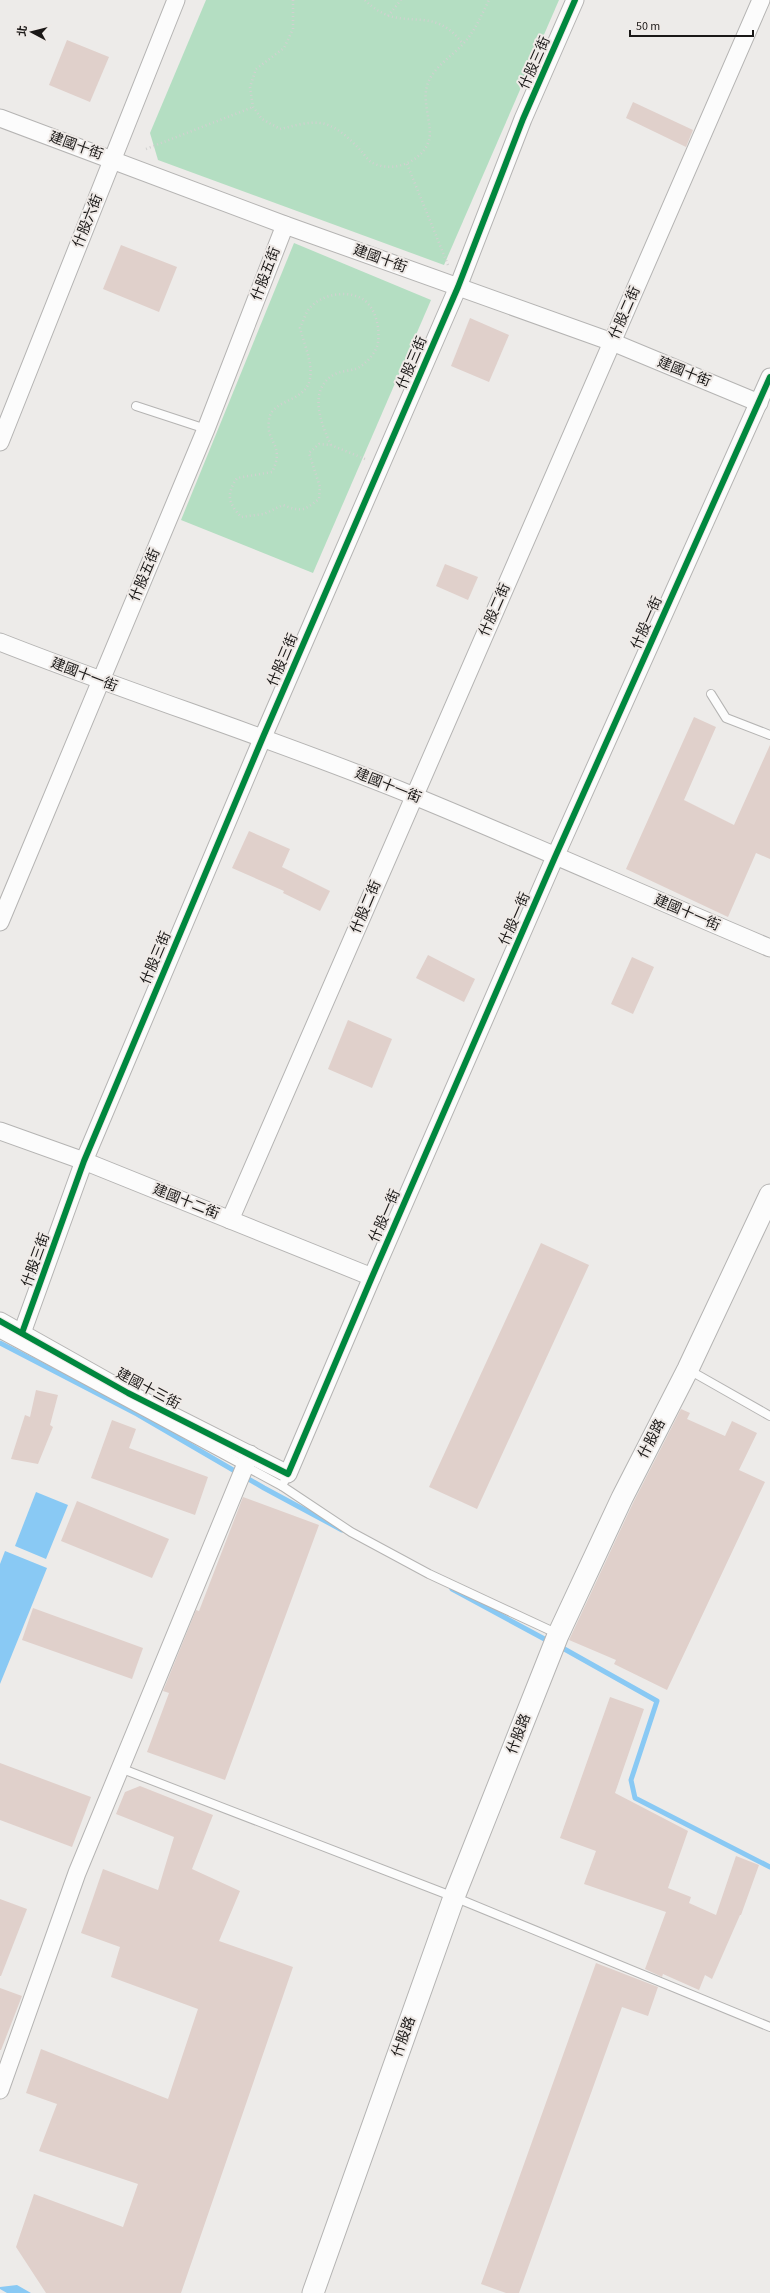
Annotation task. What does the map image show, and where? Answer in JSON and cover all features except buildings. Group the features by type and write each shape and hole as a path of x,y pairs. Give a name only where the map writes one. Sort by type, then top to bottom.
{"street":[{"name":"什股六街","path":"0,442 176,0"},
{"name":"什股三街","path":"22,1333 84,1161 263,737 458,288 523,119 575,0"},
{"name":"什股二街","path":"230,1220 761,0"},
{"name":"建國十街","path":"0,118 113,159 285,225 612,342 759,402"},
{"name":"什股五街","path":"0,922 206,429 285,225"},
{"name":"什股一街","path":"285,1480 555,857 770,377"},
{"name":"建國十一街","path":"0,642 100,682 263,737 414,796 770,948"},
{"name":"建國十二街","path":"0,1131 84,1161 372,1277"},
{"name":"什股路","path":"313,2293 454,1897 558,1635 622,1498 688,1369 770,1195"},
{"name":"建國十三街","path":"0,1321 285,1480"},
{"path":"0,2090 77,1873 247,1460"}],"lane":[{"path":"136,406 206,429"},
{"path":"711,694 726,718 770,735"},
{"path":"0,1334 247,1460"},
{"path":"688,1369 770,1416"},
{"path":"285,1480 352,1532 430,1574 558,1635"},
{"path":"120,1768 454,1897 770,2027"}],"path":[{"path":"293,0 293,29 284,48 256,69 250,87 253,107 262,119 280,129 307,123 327,124 342,132 371,162 383,166 407,164 421,155 430,139 426,109 427,86 438,68 463,44 477,26 488,0"},
{"path":"365,0 373,8 388,16 404,18 423,15"},
{"path":"388,16 401,0"},
{"path":"429,16 434,18"},
{"path":"440,19 454,29 463,44"},
{"path":"146,149 253,107"},
{"path":"407,164 448,266"},
{"path":"331,445 321,423 318,402 324,384 335,374 358,368 370,358 378,343 377,320 364,300 349,295 325,296 309,309 300,328 310,365 310,379 304,392 274,409 268,420 271,437 278,451 278,461 272,472 237,478 230,490 230,505 241,517 264,514 283,505 295,510 306,510 319,499 320,487 309,453 320,444 331,445 366,459"}],"green space":[{"path":"206,0 559,0 444,265 158,160 150,133"},
{"path":"294,243 431,300 313,573 181,520"}],"water":[{"path":"36,1492 68,1505 46,1559 15,1546"},
{"path":"5,1551 47,1568 0,1684 0,1564"},
{"path":"17,2285 31,2293 7,2293 0,2289 0,2287"}],"waterway":[{"path":"0,1343 137,1414 264,1488 342,1530"},
{"path":"452,1589 550,1642"},
{"path":"559,1646 657,1701 631,1780 635,1798 770,1867"}],"cycle path":[{"path":"22,1333 84,1161 263,737 458,287 523,119 575,0"},
{"path":"0,1321 128,1393 288,1474 555,857 770,377"}]}
